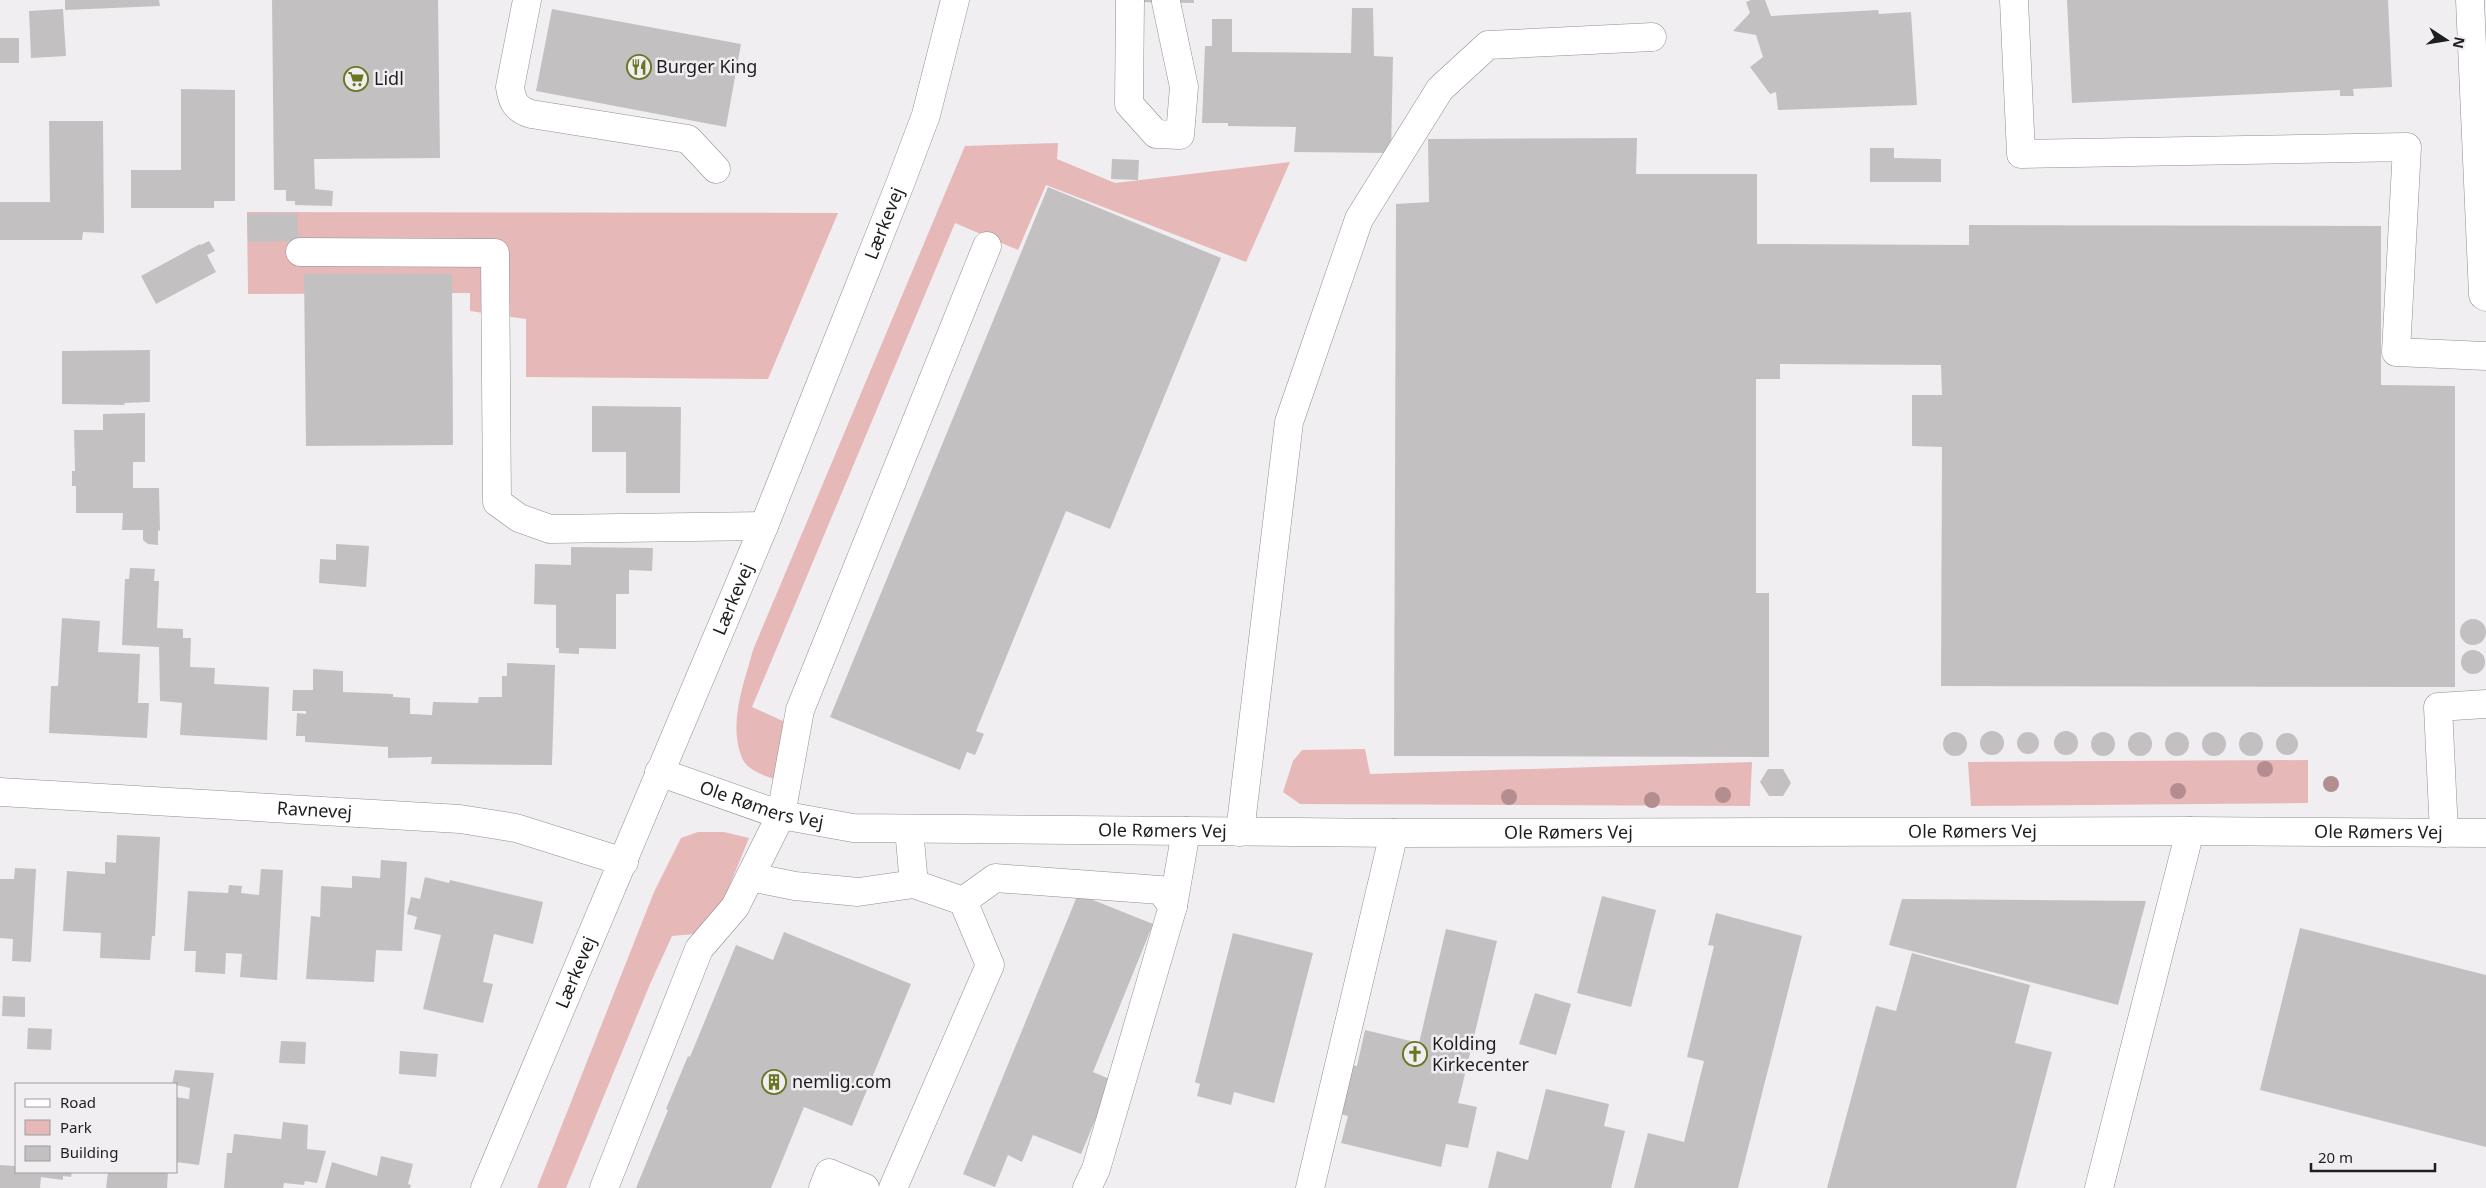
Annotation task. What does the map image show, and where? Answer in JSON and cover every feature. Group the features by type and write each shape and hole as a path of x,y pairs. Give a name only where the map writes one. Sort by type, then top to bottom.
{"street":[{"path":"527,0 510,87 512,100 519,110 531,114 688,138 716,169"},
{"name":"Lærkevej","path":"485,1188 764,526 926,115 955,0"},
{"path":"1130,0 1129,104 1156,134 1180,134 1184,87 1166,2"},
{"path":"2014,0 2021,154 2407,147 2396,352 2486,356"},
{"path":"2470,0 2483,295 2486,297"},
{"path":"1240,832 1289,422 1359,219 1394,167 1440,89 1488,45 1652,37"},
{"path":"604,1188 699,949 736,907 781,815 800,710 987,246"},
{"path":"300,252 495,253 498,502 519,518 550,529 764,526"},
{"path":"2444,833 2438,707 2486,704"},
{"name":"Ole Rømers Vej","path":"659,772 781,815 853,828 1394,833 2190,831 2486,833"},
{"name":"Ravnevej","path":"0,792 460,819 516,828 624,862"},
{"path":"909,828 914,884"},
{"path":"1087,1188 1096,1168 1174,906 1186,831"},
{"path":"2099,1188 2190,831"},
{"path":"1310,1188 1394,833"},
{"path":"750,877 795,886 858,892 914,884 963,901 990,965 893,1188"},
{"path":"963,901 995,878 1160,890 1174,906"},
{"path":"823,1188 829,1173 865,1188"}],"green space":[{"path":"1058,143 1057,159 1115,183 1290,162 1246,262 1046,185 1018,250 955,223 752,707 785,722 775,779 757,772 745,764 738,747 737,733 739,705 753,650 965,146"},
{"path":"247,212 838,213 768,379 526,377 526,319 470,311 470,293 248,294"},
{"path":"1365,749 1370,774 1752,762 1750,806 1300,804 1283,792 1293,761 1302,750"},
{"path":"2308,760 2308,803 1971,806 1968,762"},
{"path":"698,832 724,832 749,838 720,909 694,934 672,936 650,984 566,1188 537,1188 654,892 681,838"}],"building":[{"path":"65,0 159,0 160,6 65,10"},
{"name":"Lidl","path":"272,0 438,0 440,158 314,159 315,189 333,191 332,206 295,205 295,201 286,201 286,190 274,190"},
{"path":"1137,0 1194,0 1194,3 1137,2"},
{"path":"1765,0 1771,16 1878,10 1879,14 1911,12 1917,105 1778,110 1776,92 1770,94 1750,67 1763,57 1756,35 1733,31 1750,13 1746,2"},
{"path":"2067,0 2388,0 2392,87 2353,89 2354,96 2340,96 2340,90 2072,103"},
{"path":"1352,8 1373,8 1374,56 1393,57 1391,153 1294,152 1296,127 1228,126 1228,123 1202,123 1205,46 1212,46 1212,19 1232,19 1232,52 1351,53"},
{"path":"63,9 66,56 31,58 29,11"},
{"name":"Burger King","path":"552,9 741,44 726,127 536,91"},
{"path":"0,38 19,38 19,63 0,63"},
{"path":"181,89 235,90 235,201 214,201 214,208 131,208 131,170 181,170"},
{"path":"49,121 103,121 104,233 83,232 82,240 0,240 0,202 50,202"},
{"path":"1637,138 1636,174 1757,174 1757,244 1969,245 1969,225 2381,226 2381,385 2455,386 2455,687 1941,686 1942,447 1912,446 1912,395 1942,395 1941,365 1780,364 1780,379 1756,379 1756,593 1769,593 1769,757 1394,756 1396,204 1429,202 1428,139"},
{"path":"1870,148 1894,148 1894,158 1941,159 1941,182 1870,182"},
{"path":"1112,159 1139,160 1138,180 1111,179"},
{"path":"1048,187 1221,258 1110,529 1066,511 976,731 984,734 975,755 967,752 960,770 830,717"},
{"path":"297,213 298,241 248,242 247,214"},
{"path":"209,241 215,251 207,255 216,272 156,304 141,276"},
{"path":"304,274 452,274 453,445 306,446"},
{"path":"150,350 150,402 124,403 125,405 62,404 62,351"},
{"path":"592,406 681,407 680,493 626,493 626,452 592,452"},
{"path":"145,413 145,462 133,462 133,488 159,488 160,531 158,530 158,545 148,544 143,540 143,530 122,530 123,513 76,513 76,486 72,486 72,471 75,471 74,430 103,430 103,414"},
{"path":"336,544 369,546 366,587 319,583 320,559 336,560"},
{"path":"571,547 653,548 652,571 629,570 629,594 616,594 616,649 579,648 579,654 559,653 559,648 556,648 556,605 534,604 535,564 571,565"},
{"path":"130,568 155,569 154,581 159,581 157,628 183,629 183,638 191,638 190,667 215,668 214,684 269,687 267,740 180,735 182,703 160,701 159,647 122,645 125,579 129,579"},
{"path":"62,618 100,621 98,652 140,654 138,703 149,703 147,738 49,733 51,686 58,686"},
{"path":"2473,619 2482,623 2486,632 2482,641 2473,645 2464,641 2460,632 2464,623"},
{"path":"2473,650 2482,653 2485,662 2482,671 2473,674 2464,671 2461,662 2464,653"},
{"path":"507,663 555,665 552,765 431,764 432,757 388,758 388,747 305,742 305,736 296,736 297,713 306,714 306,711 292,711 293,690 313,690 313,669 343,671 343,692 393,694 393,697 410,698 410,714 432,715 433,702 478,703 479,697 502,697 502,676 507,676"},
{"path":"1992,731 2000,735 2004,743 2000,751 1992,755 1984,751 1980,743 1984,735"},
{"path":"2066,731 2074,735 2078,743 2074,751 2066,755 2058,751 2054,743 2058,735"},
{"path":"1955,732 1963,736 1967,744 1963,752 1955,756 1947,752 1943,744 1947,736"},
{"path":"2028,732 2036,735 2039,743 2036,751 2028,754 2020,751 2017,743 2020,735"},
{"path":"2103,732 2111,736 2115,744 2111,752 2103,756 2095,752 2091,744 2095,736"},
{"path":"2140,732 2148,736 2152,744 2148,752 2140,756 2132,752 2128,744 2132,736"},
{"path":"2177,732 2185,736 2189,744 2185,752 2177,756 2169,752 2165,744 2169,736"},
{"path":"2214,732 2222,736 2226,744 2222,752 2214,756 2206,752 2202,744 2206,736"},
{"path":"2251,732 2256,733 2262,739 2262,749 2256,755 2251,756 2246,755 2240,749 2239,744 2240,739 2246,733"},
{"path":"2283,733 2291,733 2298,740 2298,748 2291,755 2283,755 2276,748 2276,740"},
{"path":"1768,769 1783,769 1791,783 1783,796 1769,796 1760,782"},
{"path":"117,835 160,837 155,936 152,936 150,960 100,958 101,933 63,931 67,871 105,874 105,862 116,863"},
{"path":"381,860 407,862 402,951 376,950 374,982 306,979 311,916 320,917 321,886 352,888 352,876 380,878"},
{"path":"15,868 36,869 31,962 12,961 13,939 0,938 0,879 14,879"},
{"path":"261,869 283,870 277,980 240,977 242,954 226,953 225,974 195,972 196,951 184,951 188,891 228,893 229,885 242,886 241,893 259,895"},
{"path":"425,877 449,883 450,880 543,902 533,944 494,934 483,982 493,984 483,1023 423,1009 441,935 414,929 417,917 407,914 411,897 420,899"},
{"path":"1078,894 1153,924 1093,1072 1112,1080 1081,1154 1033,1135 1022,1162 1008,1155 995,1187 963,1174"},
{"path":"1602,896 1656,910 1631,1007 1577,993"},
{"path":"1902,899 2146,901 2118,1005 1889,945"},
{"path":"1716,913 1802,936 1738,1188 1634,1188 1648,1133 1684,1142 1704,1061 1687,1057 1714,946 1708,945"},
{"path":"2300,928 2486,975 2486,1147 2260,1090"},
{"name":"Kolding Kirkecenter","path":"1446,929 1497,941 1458,1103 1477,1107 1468,1148 1446,1144 1441,1167 1341,1143 1348,1116 1340,1114 1351,1065 1357,1066 1365,1030 1419,1043"},
{"name":"nemlig.com","path":"784,932 911,984 852,1126 804,1107 771,1188 636,1188 668,1110 666,1109 688,1056 690,1057 736,945 773,960"},
{"path":"1233,933 1313,953 1274,1103 1234,1092 1231,1105 1197,1096 1200,1084 1195,1082"},
{"path":"1912,953 2030,985 2015,1043 2052,1052 2016,1188 1827,1188 1876,1006 1896,1011"},
{"path":"1535,993 1571,1004 1556,1055 1519,1044"},
{"path":"3,996 25,997 25,1017 2,1016"},
{"path":"28,1028 52,1029 51,1050 27,1049"},
{"path":"281,1041 306,1042 305,1064 279,1063"},
{"path":"400,1051 438,1054 436,1077 399,1074"},
{"path":"175,1070 214,1073 199,1165 178,1162 178,1097 189,1099 190,1088 178,1085 178,1083 172,1083"},
{"path":"1546,1089 1609,1104 1604,1126 1625,1131 1611,1188 1488,1188 1497,1151 1528,1160"},
{"path":"283,1122 308,1125 307,1149 326,1151 317,1183 305,1181 304,1185 284,1183 283,1188 224,1188 227,1153 232,1153 234,1134 281,1139"},
{"path":"381,1156 413,1164 408,1184 411,1185 410,1188 325,1188 332,1162 377,1176"},
{"path":"0,1165 15,1166 15,1173 72,1173 71,1177 63,1176 63,1180 41,1177 40,1188 0,1188"},
{"path":"108,1173 168,1173 167,1188 106,1188"}],"place":[{"name":"Burger King","path":"639,67"},
{"name":"Lidl","path":"356,79"},
{"name":"Kolding Kirkecenter","path":"1415,1054"},
{"name":"nemlig.com","path":"774,1082"}]}
